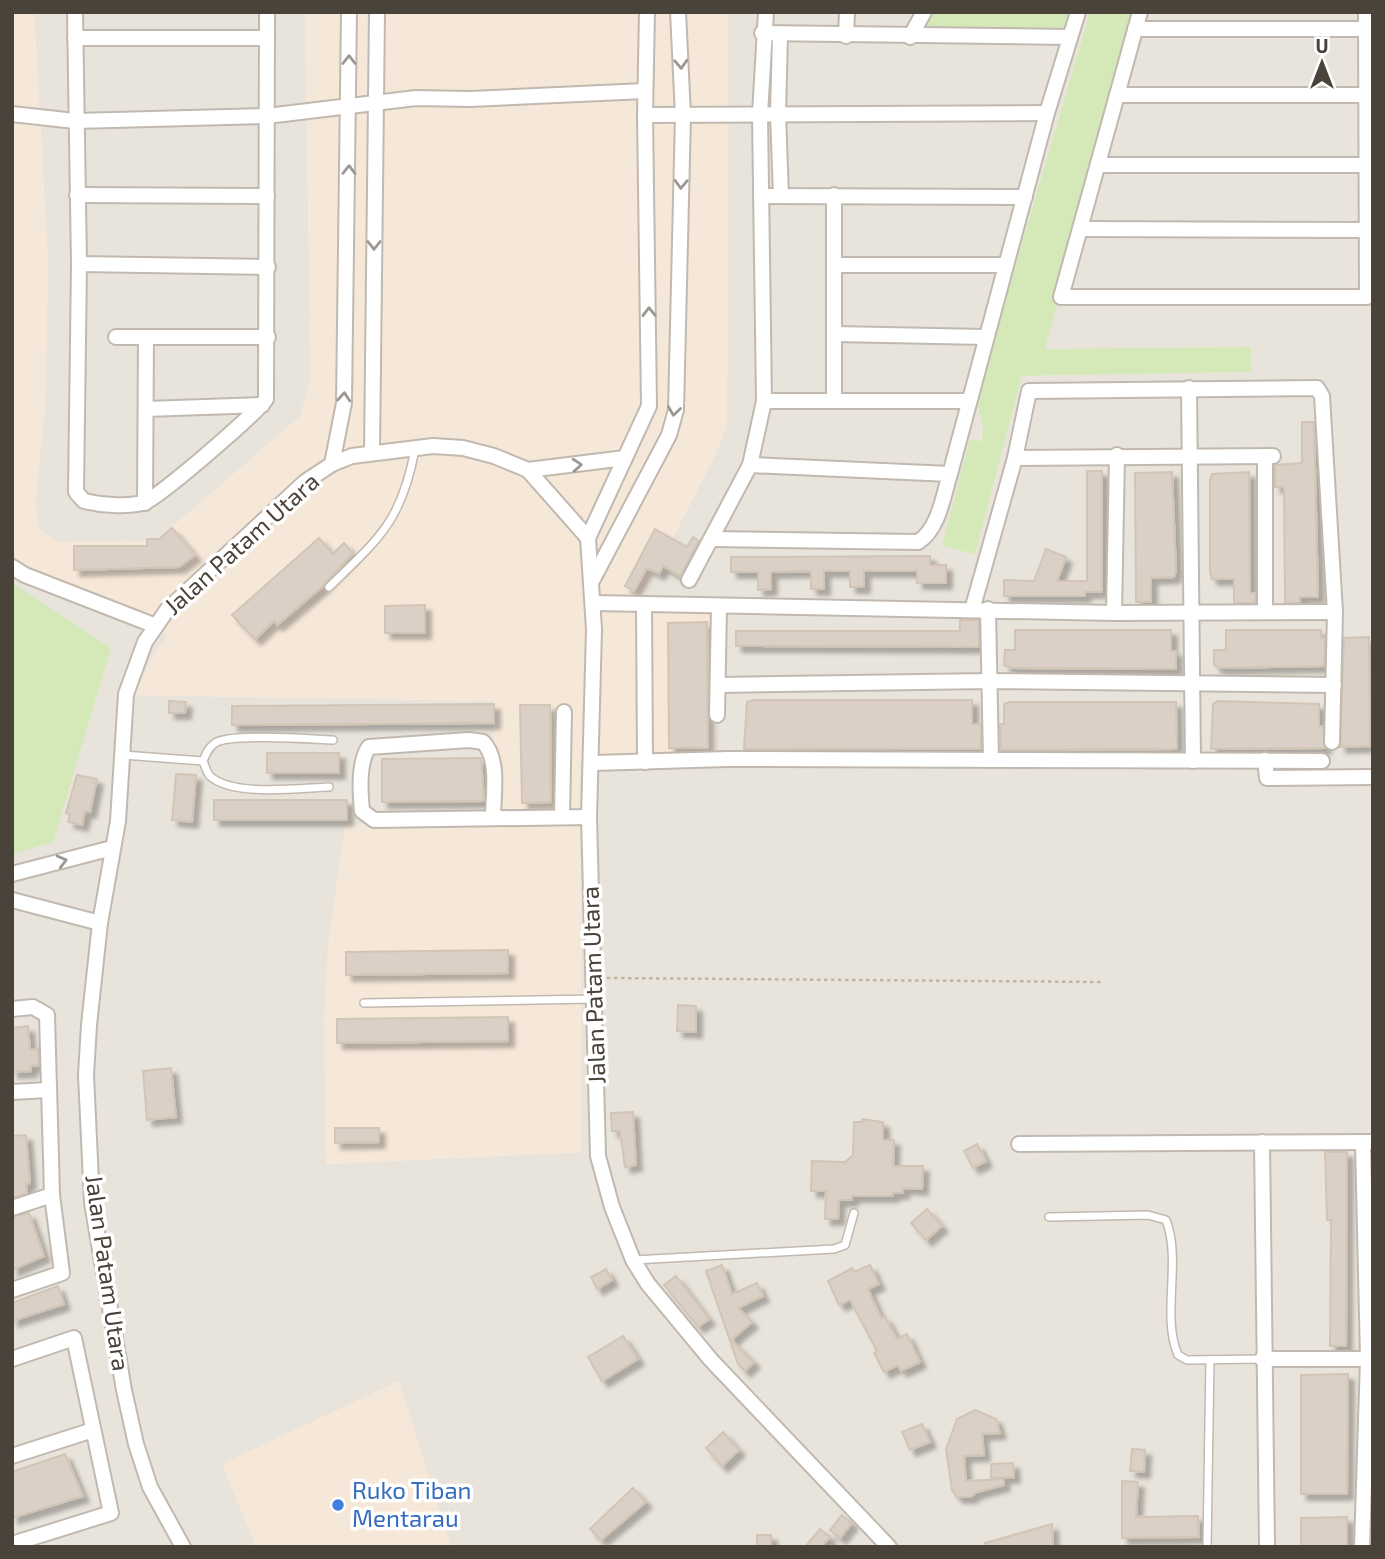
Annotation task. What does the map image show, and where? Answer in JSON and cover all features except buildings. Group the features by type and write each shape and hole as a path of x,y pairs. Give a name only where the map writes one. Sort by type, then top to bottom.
{"street":[{"path":"75,12 79,264 76,492 84,501 94,503 145,503 262,405 267,388 268,337 267,12"},
{"path":"332,464 344,403 350,107 349,12"},
{"path":"372,453 377,12"},
{"path":"588,538 649,406 645,115 647,12"},
{"path":"590,583 669,435 676,410 683,115 678,12"},
{"path":"689,580 750,465 764,401 760,114 762,33 766,12"},
{"path":"846,12 846,36"},
{"path":"911,37 925,12"},
{"path":"1140,12 1061,297 1367,297 1370,29 1366,12"},
{"path":"712,539 918,542 926,537 936,520 950,474 1073,15"},
{"path":"1135,29 1370,29"},
{"path":"762,33 1069,37"},
{"path":"780,34 778,114 781,196"},
{"path":"75,38 267,38"},
{"path":"12,114 75,121 267,116 416,98 470,99 646,91"},
{"path":"1117,95 1370,95"},
{"path":"645,115 1047,113"},
{"path":"1098,165 1367,164"},
{"path":"77,195 267,196"},
{"path":"834,195 834,401"},
{"path":"761,196 1025,197"},
{"path":"1080,229 1367,230"},
{"path":"79,264 268,267"},
{"path":"834,265 1006,265"},
{"path":"834,334 986,337"},
{"path":"116,337 268,337"},
{"path":"145,503 146,337"},
{"path":"972,610 1014,458 1029,391 1310,386 1320,392 1335,612 1332,742"},
{"path":"1189,388 1193,761"},
{"path":"764,401 968,401"},
{"path":"146,409 262,405"},
{"name":"Jalan Patam Utara","path":"183,1547 150,1487 136,1444 124,1390 92,1203 86,1075 100,923 118,821 126,694 139,655 167,610 305,482 332,464 372,453 416,448 463,448 494,456 528,470 588,538 593,603 593,763 589,817 598,1156 612,1207 633,1260 711,1360 888,1547"},
{"path":"1114,613 1117,455"},
{"path":"1014,458 1117,455 1269,456 1265,612"},
{"path":"528,470 625,458"},
{"path":"750,465 950,474"},
{"path":"12,567 25,575 156,626"},
{"path":"593,603 1114,613 1335,612"},
{"path":"644,605 645,762"},
{"path":"717,715 719,606"},
{"path":"988,609 991,760"},
{"path":"718,685 990,681 1334,685"},
{"path":"562,817 564,712"},
{"path":"493,818 493,766 491,753 483,742 469,740 369,747 366,750 362,767 361,804 362,811 374,820 589,817"},
{"path":"1265,760 1267,778 1373,777"},
{"path":"593,763 1322,761"},
{"path":"12,874 112,848"},
{"path":"12,901 100,923"},
{"path":"12,1009 33,1007 47,1015 52,1195 61,1273 12,1290"},
{"path":"12,1092 48,1090"},
{"path":"1262,1142 1262,1359 1266,1547"},
{"path":"1018,1144 1368,1142 1369,1432 1367,1503 1362,1547"},
{"path":"12,1208 52,1195"},
{"path":"12,1359 74,1338 111,1513 12,1544"},
{"path":"1262,1359 1370,1359"},
{"path":"12,1456 93,1430"}],"lane":[{"path":"330,587 373,544 397,513 404,498 416,448"},
{"path":"329,787 254,789 225,785 209,775 203,761 207,750 217,741 243,738 333,740"},
{"path":"122,755 203,761"},
{"path":"364,1003 595,999"},
{"path":"633,1260 834,1249 845,1245 854,1213"},
{"path":"1049,1217 1147,1215 1166,1220 1171,1240 1175,1348 1178,1355 1187,1360 1262,1359"},
{"path":"1207,1547 1210,1360"}],"path":[{"path":"592,978 1101,982"}],"shaded area":[{"path":"12,12 34,12 48,264 45,405 35,504 39,529 57,542 156,541 300,417 311,379 305,12 728,12 727,424 716,453 639,604 716,603 716,760 580,760 581,1152 326,1164 324,1020 328,945 345,825 491,823 494,701 135,695 151,659 168,635 19,562 12,550"},
{"path":"34,12 305,12 311,379 300,417 156,541 57,542 39,529 35,504 45,405 48,264"},
{"path":"728,12 1090,12 976,399 983,428 980,441 971,439 975,553 1022,376 1252,372 1251,347 1044,350 1137,12 1373,12 1373,1547 12,1547 12,550 20,562 168,635 151,659 136,695 494,701 492,823 345,825 326,1164 581,1152 580,760 715,760 639,604 716,453 727,424"},
{"name":"Ruko Tiban Mentarau","path":"399,1381 451,1547 256,1547 222,1464"}],"green space":[{"path":"924,12 1064,12 1076,19 1069,37 910,37"},
{"path":"1090,12 1137,12 1045,349 1251,347 1252,372 1022,376 975,554 942,546 970,439 981,441 983,428 976,399"},
{"path":"12,583 111,648 53,842 12,854"}],"place":[{"name":"Ruko Tiban Mentarau","path":"338,1505"}]}
